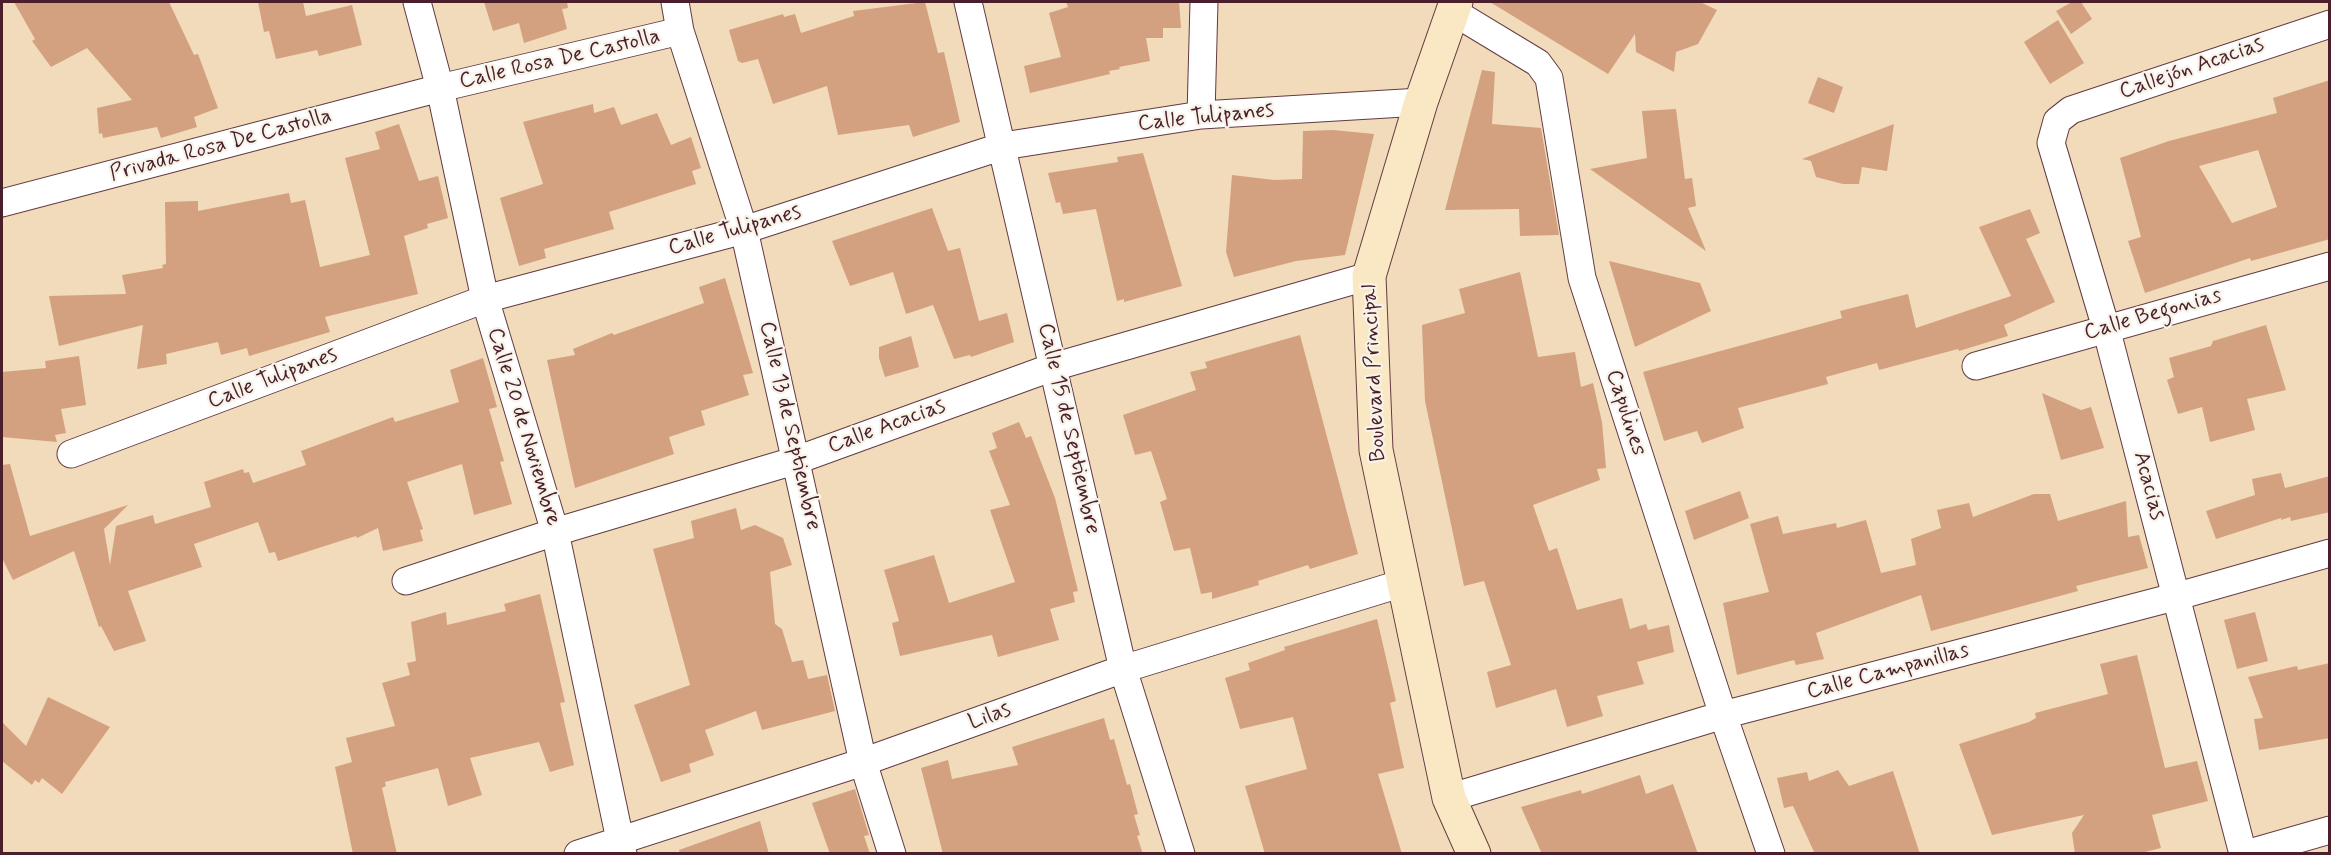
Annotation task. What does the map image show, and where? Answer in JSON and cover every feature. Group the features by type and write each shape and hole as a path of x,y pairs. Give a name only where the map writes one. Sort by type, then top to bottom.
{"street":[{"name":"Calle 20 de Noviembre","path":"417,2 440,88 485,299 555,531 621,847"},
{"name":"Calle 13 de Septiembre","path":"675,2 680,31 744,230 863,762 892,854"},
{"name":"Calle 15 de Septiembre","path":"968,2 1004,146 1123,669 1181,854"},
{"path":"1201,115 1204,2"},
{"name":"Boulevard Principal","path":"1454,6 1421,102 1369,276 1376,450 1449,798 1474,854"},
{"name":"Capulines","path":"1454,6 1538,63 1550,78 1582,278 1723,716 1771,854"},
{"name":"Callejón Acacias","path":"2057,121 2071,110 2327,21"},
{"name":"Calle Rosa De Castolla","path":"440,88 680,31"},
{"name":"Privada Rosa De Castolla","path":"2,203 440,88"},
{"name":"Calle Tulipanes","path":"71,454 485,299 744,230 1004,146 1201,115 1421,102"},
{"name":"Acacias","path":"2057,121 2050,143 2106,328 2245,854"},
{"name":"Calle Begonias","path":"1977,366 2330,266"},
{"name":"Calle Acacias","path":"406,581 555,531 797,460 1053,367 1369,276"},
{"name":"Calle Campanillas","path":"1449,798 1723,716 2178,596 2330,553"},
{"name":"Lilas","path":"578,854 621,847 1123,669 1403,583"},
{"path":"2245,854 2330,830"}],"building":[{"path":"14,2 169,2 194,55 198,54 218,108 194,117 197,127 161,138 157,127 103,138 102,133 99,134 97,108 132,100 87,48 51,67 32,41 35,39"},
{"path":"258,2 303,2 306,16 352,5 362,45 319,56 317,50 276,59 269,31 264,32"},
{"path":"484,2 567,2 568,8 562,9 567,29 524,43 519,23 493,31"},
{"path":"925,2 938,53 944,52 960,122 913,137 909,125 838,135 827,86 773,104 758,59 742,63 738,61 729,30 783,14 784,17 795,14 801,33 854,16 853,11"},
{"path":"1066,2 1179,2 1181,28 1163,28 1163,38 1146,38 1150,61 1119,67 1120,69 1109,71 1110,74 1030,93 1024,66 1061,57 1049,13 1068,7"},
{"path":"1490,2 1700,2 1717,10 1698,44 1676,52 1674,72 1636,52 1635,34 1608,74"},
{"path":"2072,2 2081,2 2092,19 2071,34 2056,11"},
{"path":"2058,20 2084,63 2050,84 2024,42"},
{"path":"1482,70 1495,72 1492,124 1541,128 1559,235 1520,236 1519,209 1445,210"},
{"path":"1818,77 1843,87 1834,113 1808,103"},
{"path":"2330,80 2330,239 2251,261 2250,258 2145,293 2128,241 2141,237 2120,158 2169,141 2277,113 2273,98","holes":["2258,150 2277,207 2232,223 2199,166"]},
{"path":"593,104 594,113 614,107 621,125 657,113 671,145 691,137 701,168 692,171 696,184 609,212 614,229 544,249 546,258 519,266 500,198 543,184 523,122"},
{"path":"1676,109 1685,179 1692,178 1696,206 1688,208 1706,251 1590,169 1647,158 1642,111"},
{"path":"399,124 419,181 438,176 448,218 427,224 428,228 404,236 418,294 325,317 330,332 249,356 247,348 221,355 218,342 166,354 167,364 137,369 143,325 59,346 49,296 126,294 122,275 163,268 162,265 166,264 165,202 198,201 198,211 289,193 291,203 305,200 320,267 370,255 345,158 380,149 375,132"},
{"path":"1894,124 1887,171 1862,167 1859,184 1843,184 1816,177 1811,161 1802,159"},
{"path":"1333,130 1374,134 1345,255 1296,261 1234,277 1226,252 1232,175 1274,180 1302,179 1303,131"},
{"path":"1143,153 1182,286 1124,302 1124,299 1117,301 1096,209 1063,214 1060,202 1056,203 1048,173 1118,162 1117,157"},
{"path":"932,208 948,251 960,248 979,321 1007,313 1014,342 971,357 970,355 954,359 933,305 906,314 893,272 850,286 832,241"},
{"path":"2030,209 2040,233 2026,239 2055,302 2004,325 2008,336 1959,351 1958,349 1879,370 1877,363 1826,377 1828,384 1738,408 1744,428 1702,443 1697,431 1664,441 1643,372 1842,318 1840,311 1908,294 1916,328 2011,296 1979,227"},
{"path":"1609,261 1700,283 1711,311 1635,347"},
{"path":"1520,272 1538,357 1575,352 1581,387 1593,383 1602,422 1606,468 1597,469 1600,480 1533,505 1549,551 1557,548 1577,610 1622,598 1630,629 1646,624 1648,630 1669,625 1674,652 1637,662 1644,684 1597,696 1603,716 1567,727 1556,689 1496,708 1487,672 1511,665 1484,581 1464,586 1425,401 1422,325 1465,313 1459,289"},
{"path":"725,278 753,373 743,375 749,395 701,411 705,425 669,437 674,454 575,488 547,360 575,355 573,349 612,333 614,335 704,303 699,287"},
{"path":"2266,325 2286,390 2247,399 2255,430 2210,442 2202,407 2178,414 2167,380 2174,377 2169,358 2211,346 2213,341"},
{"path":"1300,335 1358,554 1310,569 1308,565 1258,581 1259,585 1212,599 1212,592 1201,594 1190,548 1174,551 1160,502 1167,499 1151,451 1135,455 1123,415 1196,390 1190,372 1207,368 1205,362"},
{"path":"911,336 919,367 885,377 879,358 879,347"},
{"path":"79,356 86,405 61,409 66,433 55,435 57,442 2,437 2,372 46,368 45,361"},
{"path":"483,358 497,407 489,409 504,461 500,462 512,504 474,515 462,464 407,482 423,529 420,530 423,541 383,551 378,528 357,538 356,536 278,561 275,552 269,553 258,522 194,544 202,567 128,591 146,641 114,651 101,626 99,627 74,551 13,580 2,558 2,465 10,464 30,536 128,505 104,529 110,565 116,526 153,515 155,524 211,507 204,482 243,469 244,473 249,472 253,483 306,465 301,451 393,417 395,422 459,402 450,370"},
{"path":"2042,393 2081,410 2091,407 2104,448 2061,460"},
{"path":"1019,422 1026,438 1031,436 1055,498 1078,591 1073,592 1075,602 1050,609 1059,640 998,657 992,635 900,656 892,623 899,621 884,570 934,555 949,603 1015,582 990,510 1010,505 989,451 997,448 992,433"},
{"path":"2281,473 2285,488 2330,476 2330,512 2291,521 2290,517 2281,520 2281,518 2216,539 2206,511 2255,495 2252,479"},
{"path":"1740,491 1749,518 1694,540 1685,511"},
{"path":"2034,494 2050,494 2058,521 2126,501 2128,537 2139,535 2148,568 2076,586 2078,591 1931,631 1921,595 1816,633 1824,659 1796,665 1794,660 1737,675 1723,603 1769,592 1750,524 1778,516 1783,534 1836,523 1837,528 1866,520 1881,573 1916,565 1911,539 1941,528 1937,510 1969,503 1973,517"},
{"path":"736,508 741,530 755,525 783,538 792,565 770,572 775,624 782,629 792,662 803,660 808,679 827,675 835,711 762,730 756,711 705,730 714,755 689,764 691,772 661,782 634,705 690,685 653,549 694,538 691,521"},
{"path":"540,594 565,702 560,703 574,765 550,772 539,742 470,758 482,795 448,806 438,768 385,782 386,786 382,788 397,854 353,854 335,767 352,762 346,738 395,726 382,683 410,675 407,663 416,661 411,622 446,612 447,625 506,611 504,604"},
{"path":"2255,612 2268,661 2237,669 2224,620"},
{"path":"1377,619 1396,701 1390,703 1404,768 1378,774 1402,854 1265,854 1245,786 1307,769 1293,717 1240,729 1225,678 1250,670 1248,663 1285,650 1284,647"},
{"path":"2137,655 2165,768 2197,761 2208,801 2152,815 2161,848 2137,854 2075,854 2072,833 2084,815 1992,835 1959,744 2029,722 2036,718 2035,713 2108,694 2100,664"},
{"path":"2330,663 2330,738 2259,750 2254,719 2263,718 2248,677 2297,666 2298,670"},
{"path":"48,697 110,727 62,794 42,778 39,783 35,780 32,785 2,761 2,722 26,746"},
{"path":"1104,718 1110,740 1114,739 1127,785 1130,784 1138,814 1134,815 1140,835 1137,836 1143,854 943,854 921,768 948,760 952,779 1018,765 1012,747"},
{"path":"1838,770 1849,786 1893,771 1920,854 1815,854 1793,806 1784,808 1777,778 1807,772 1809,781"},
{"path":"1640,775 1646,794 1673,784 1698,854 1542,854 1521,807 1581,790 1582,794"},
{"path":"855,789 869,835 864,836 870,854 830,854 812,803"},
{"path":"760,821 769,854 680,854 679,850"}]}
